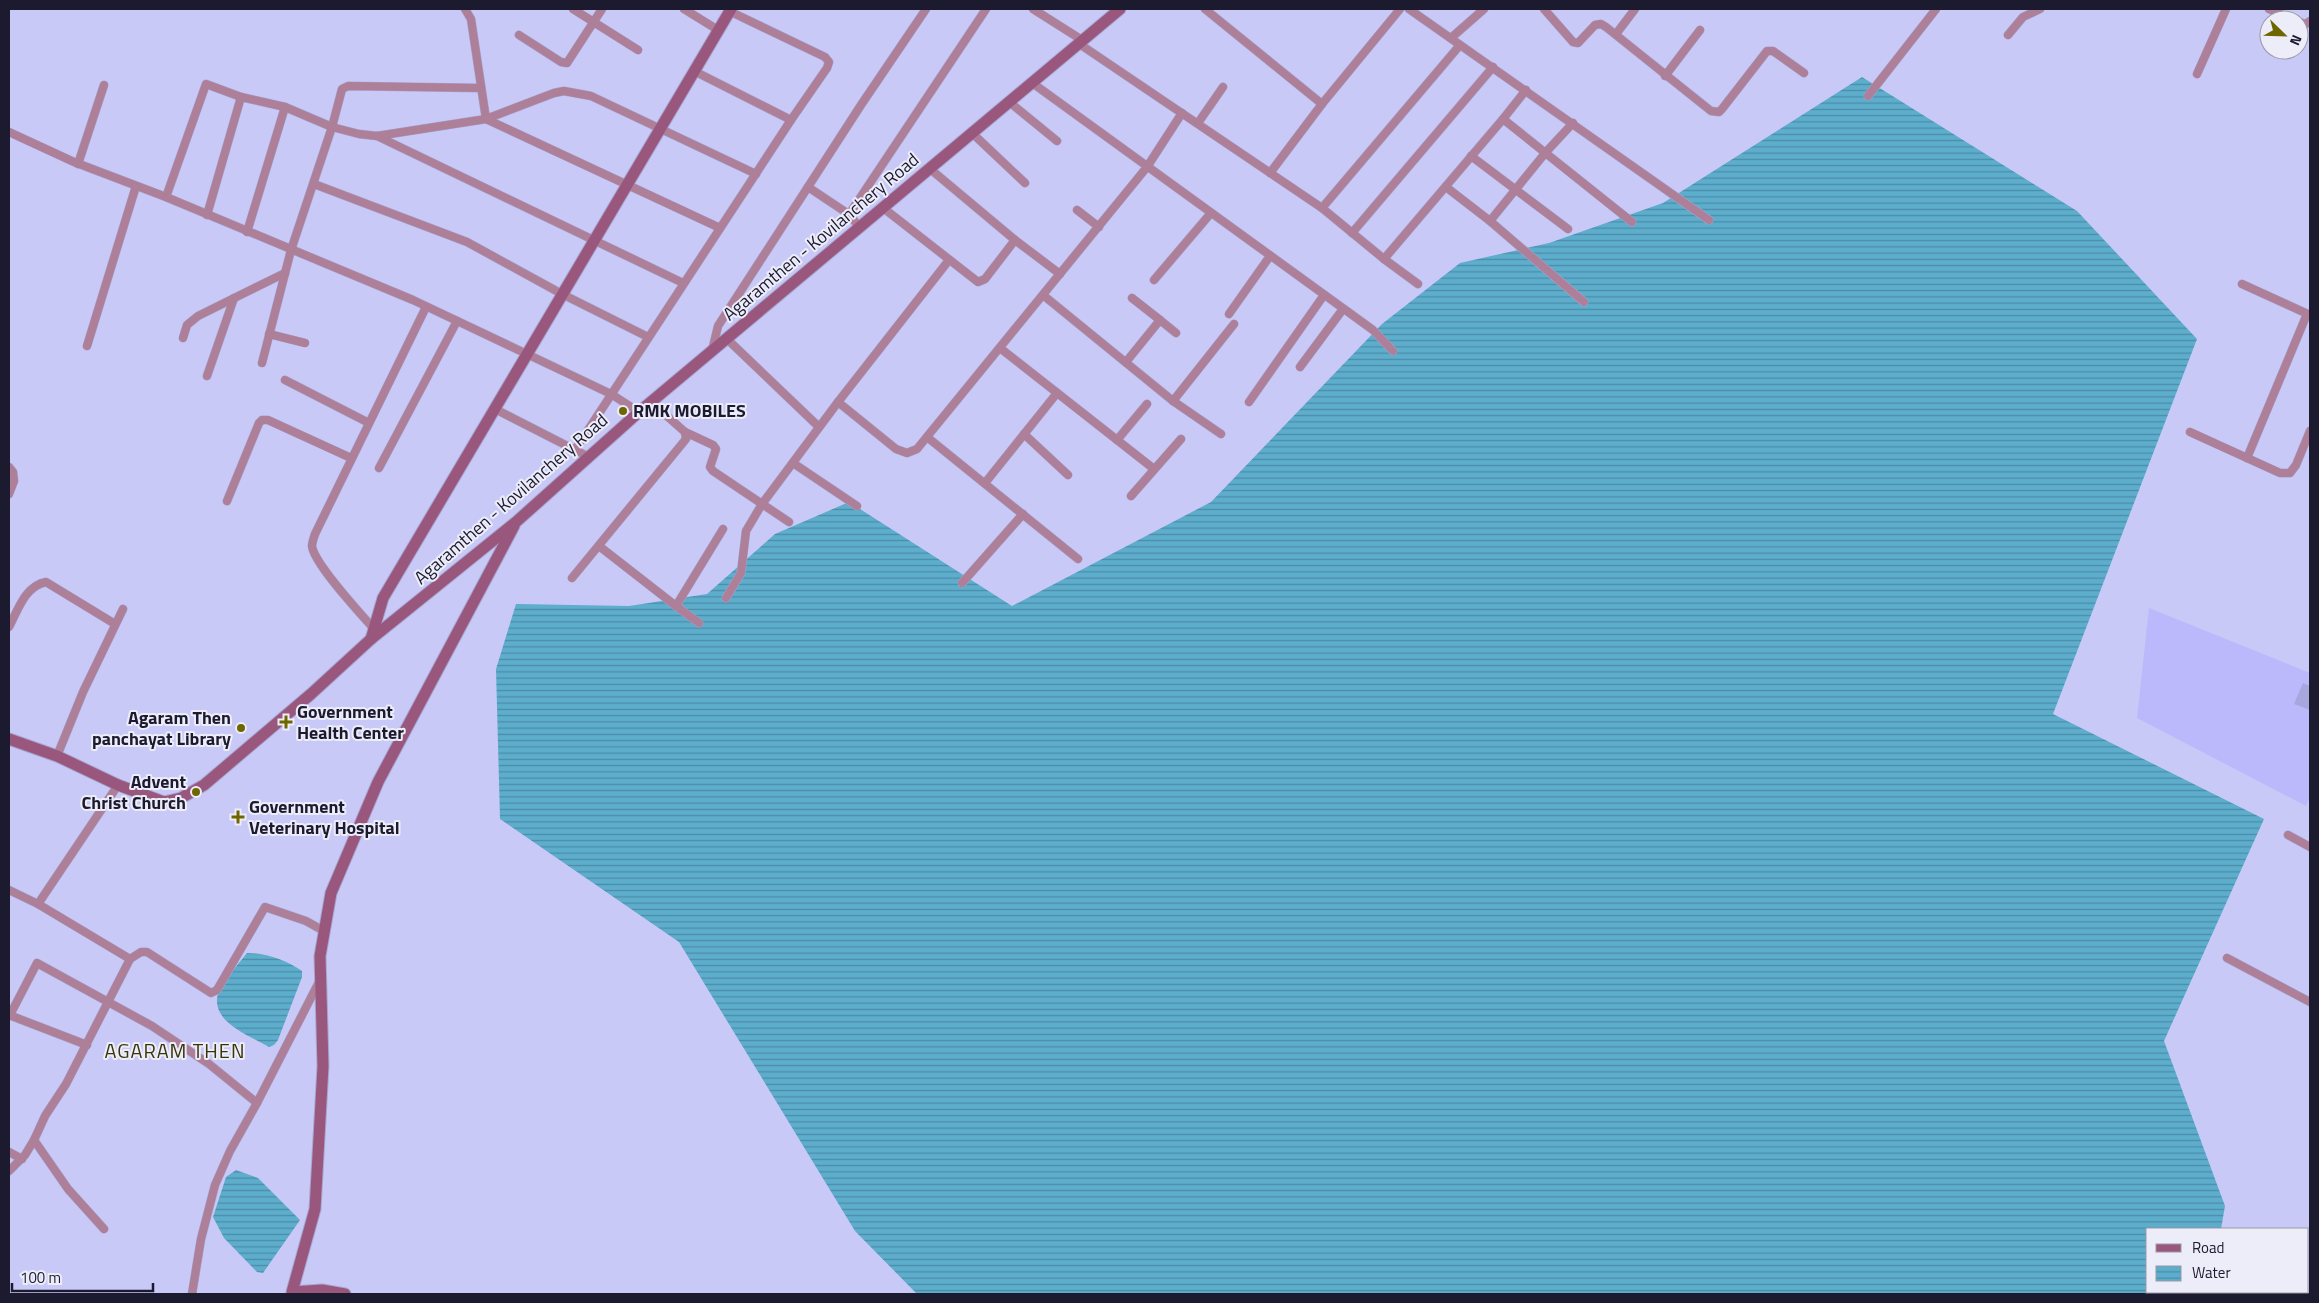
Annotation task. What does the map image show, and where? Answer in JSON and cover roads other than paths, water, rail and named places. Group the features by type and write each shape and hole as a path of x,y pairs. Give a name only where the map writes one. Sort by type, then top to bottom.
{"street":[{"path":"464,9 471,19 486,118"},
{"path":"573,9 638,50"},
{"path":"519,34 561,62 568,63 602,9"},
{"path":"684,9 718,30"},
{"path":"712,352 718,326 926,9"},
{"path":"850,215 986,9"},
{"path":"1033,9 1322,208 1384,259 1418,284"},
{"name":"Agaramthen - Kovilanchery Road","path":"9,740 57,756 118,785 164,802 180,798 204,785 311,694 373,634 516,522 638,412 1120,9"},
{"path":"1205,9 1322,104"},
{"path":"1270,172 1322,104 1400,9"},
{"path":"1409,9 1574,123 1709,220"},
{"path":"1544,9 1573,42 1578,43 1595,25 1601,24 1616,34 1707,109 1715,112 1722,109 1767,51 1773,51 1804,73"},
{"path":"1616,34 1635,9"},
{"path":"1868,96 1936,9"},
{"path":"2008,35 2023,17 2040,9"},
{"path":"2197,74 2226,9"},
{"path":"373,634 384,598 730,10 825,57 829,62 827,68 683,283 575,450"},
{"path":"1451,38 1481,10"},
{"path":"1665,76 1700,30"},
{"path":"1322,208 1460,45"},
{"path":"1352,233 1493,68"},
{"path":"694,71 791,120"},
{"path":"1031,82 1211,214 1374,330 1393,351"},
{"path":"166,197 206,84 241,97 285,107 332,127 359,134 377,136 486,118 554,93 564,92 590,96 756,174"},
{"path":"78,164 104,85"},
{"path":"262,363 291,250 332,127 342,88 348,86 481,88"},
{"path":"1198,123 1223,86"},
{"path":"1384,259 1526,90"},
{"path":"207,215 241,97"},
{"path":"1008,101 1057,141"},
{"path":"247,232 285,107"},
{"path":"838,402 896,449 907,453 917,449 1148,168 1182,113"},
{"path":"486,118 720,228"},
{"path":"1503,119 1632,222"},
{"path":"1490,221 1546,152 1574,123"},
{"path":"9,132 78,164 166,197 426,307 611,394 638,412"},
{"path":"971,132 1025,183"},
{"path":"377,136 683,283"},
{"path":"1471,156 1568,229"},
{"path":"929,168 1015,240 1060,274"},
{"path":"314,184 467,242 562,294 648,337"},
{"path":"87,346 136,186"},
{"path":"808,187 850,215 858,227"},
{"path":"1446,187 1490,221 1584,302"},
{"path":"882,207 973,279 982,281 1015,240"},
{"path":"1077,210 1099,227"},
{"path":"1154,280 1211,214"},
{"path":"1230,314 1270,256"},
{"path":"726,598 740,573 746,531 762,504 948,260"},
{"path":"183,338 187,325 198,316 285,273"},
{"path":"2242,284 2309,314 2247,458"},
{"path":"1043,295 1173,401 1221,434"},
{"path":"1249,402 1324,295"},
{"path":"207,376 234,298"},
{"path":"1132,298 1176,333"},
{"path":"373,634 318,558 312,546 315,534 351,458 426,307"},
{"path":"1300,367 1343,309"},
{"path":"1126,362 1160,320"},
{"path":"379,468 457,321"},
{"path":"1173,401 1234,324"},
{"path":"269,334 305,344"},
{"path":"727,339 819,427"},
{"path":"1000,348 1154,469"},
{"path":"285,380 369,423"},
{"path":"985,483 1057,393"},
{"path":"651,402 685,432 713,445 716,449 710,467 713,471 789,522"},
{"path":"1117,440 1146,404"},
{"path":"495,409 589,456"},
{"path":"227,501 258,423 262,420 268,420 351,458"},
{"path":"2190,432 2280,473 2290,473 2296,465 2310,431"},
{"path":"572,578 684,442 685,432"},
{"path":"1024,434 1068,475"},
{"path":"927,437 1078,559"},
{"path":"1131,496 1180,439"},
{"path":"793,462 857,506"},
{"path":"9,467 13,472 14,481 9,494"},
{"path":"962,583 1023,514"},
{"path":"345,1294 322,1290 288,1293 315,1209 324,1066 320,956 331,892 378,782 516,522"},
{"path":"676,606 723,529"},
{"path":"600,546 699,624"},
{"path":"9,627 28,590 37,584 46,582 115,624"},
{"path":"57,756 83,692 123,609"},
{"path":"38,904 118,785"},
{"path":"2288,835 2310,847"},
{"path":"9,890 38,904 130,959"},
{"path":"9,1172 22,1159 66,1084 130,959 141,952 146,952 210,993 216,990 265,907 306,921 324,931"},
{"path":"2226,958 2310,1002"},
{"path":"86,1045 9,1015 37,963 108,1000 152,1026 209,1064 257,1104"},
{"path":"192,1294 202,1238 215,1185 230,1151 257,1104 320,980"},
{"path":"34,1140 68,1189 104,1229"},
{"path":"9,1152 22,1159"}],"water":[{"path":"1862,77 2077,211 2197,339 2053,714 2264,819 2164,1041 2225,1206 2221,1228 2146,1228 2146,1293 2212,1294 917,1294 855,1231 679,942 500,819 496,669 516,604 629,606 707,594 775,534 849,502 1012,606 1211,502 1382,324 1460,263 1549,243 1663,203"},
{"path":"247,953 276,958 302,971 302,977 278,1040 269,1047 230,1024 222,1016 218,1007 217,997 221,985"},
{"path":"236,1170 258,1178 300,1220 263,1273 257,1272 224,1238 213,1217 226,1177"}],"place":[{"name":"RMK MOBILES","path":"623,411"},
{"name":"Government Health Center","path":"286,722"},
{"name":"Agaram Then panchayat Library","path":"241,728"},
{"name":"Advent Christ Church","path":"196,792"},
{"name":"Government Veterinary Hospital","path":"238,817"}],"district":[{"name":"AGARAM THEN","path":"175,1051"}]}
